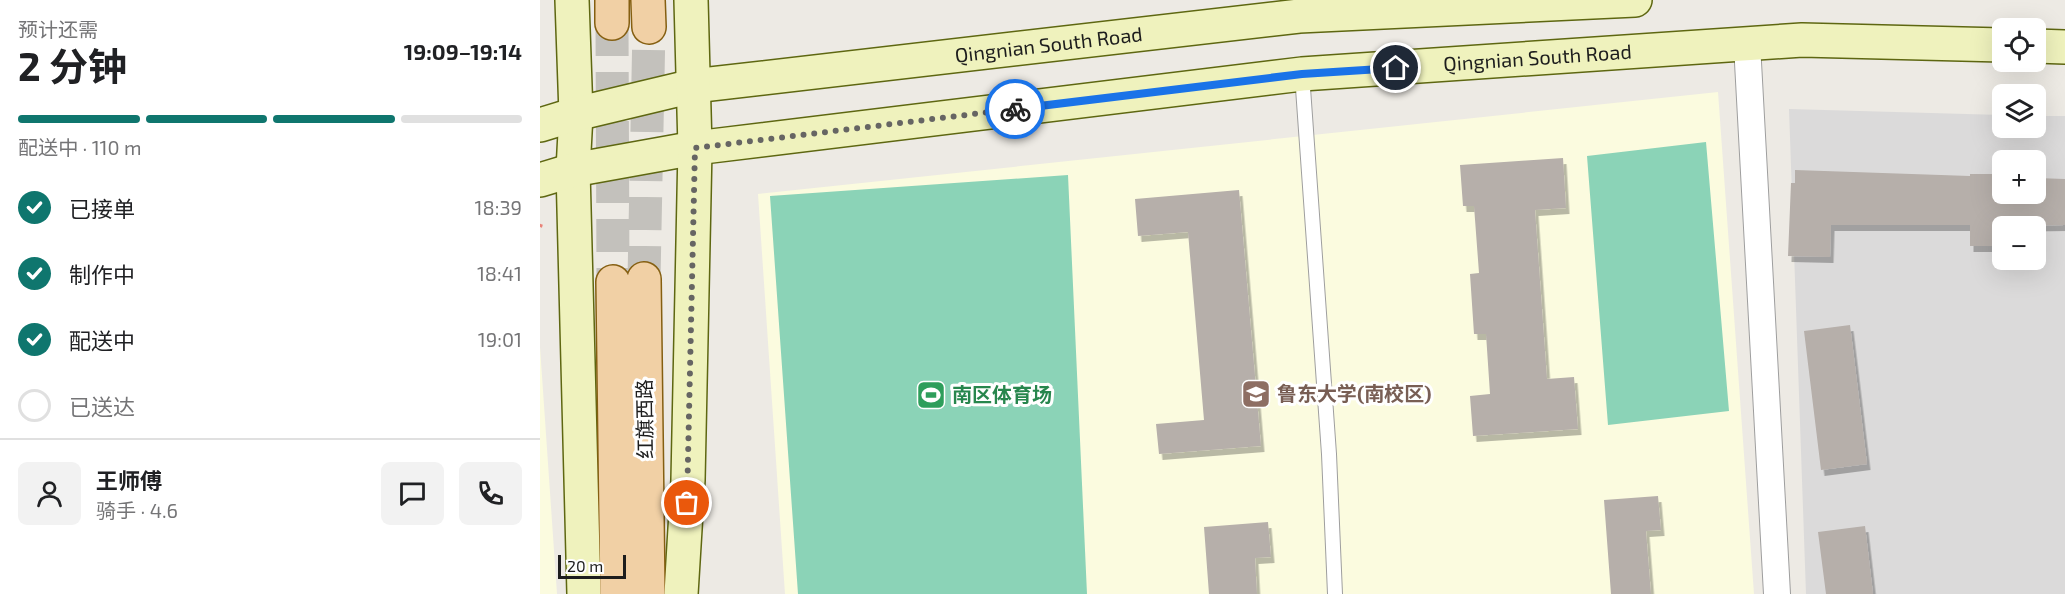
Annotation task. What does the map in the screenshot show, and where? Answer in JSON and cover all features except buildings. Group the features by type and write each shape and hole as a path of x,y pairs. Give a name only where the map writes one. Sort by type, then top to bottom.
{"main road":[{"path":"572,0 552,121 573,170 584,594"},
{"path":"681,594 688,480 695,148 691,0"},
{"name":"Qingnian South Road","path":"552,121 693,86 1299,16 1635,0"},
{"name":"Qingnian South Road","path":"540,180 573,170 695,148 1302,74 1802,40 1992,45"},
{"path":"2046,46 2065,47"},
{"name":"红旗西路","path":"617,594 628,281 648,594"}],"street":[{"path":"1747,44 1777,594"}],"lane":[{"path":"1302,74 1329,454 1335,594"}],"shaded area":[{"name":"鲁东大学(南校区)","path":"1718,92 1754,594 785,594 758,194"},
{"path":"1789,109 1992,115 1992,138 2046,138 2046,116 2065,116 2065,594 1806,594"},
{"path":"540,347 557,594 540,594"}],"green space":[{"path":"1706,142 1729,411 1608,425 1587,156"},
{"name":"南区体育场","path":"1068,175 1087,594 798,594 770,196"}],"tunnel":[{"path":"612,23 613,282"},
{"path":"644,279 649,27"}],"way so far":[{"path":"687,503 695,148 1015,109"}],"place":[{"name":"鲁东大学(南校区)","path":"1256,394"},
{"name":"南区体育场","path":"931,395"}],"route":[{"path":"1015,109 1302,74 1396,68"}]}
